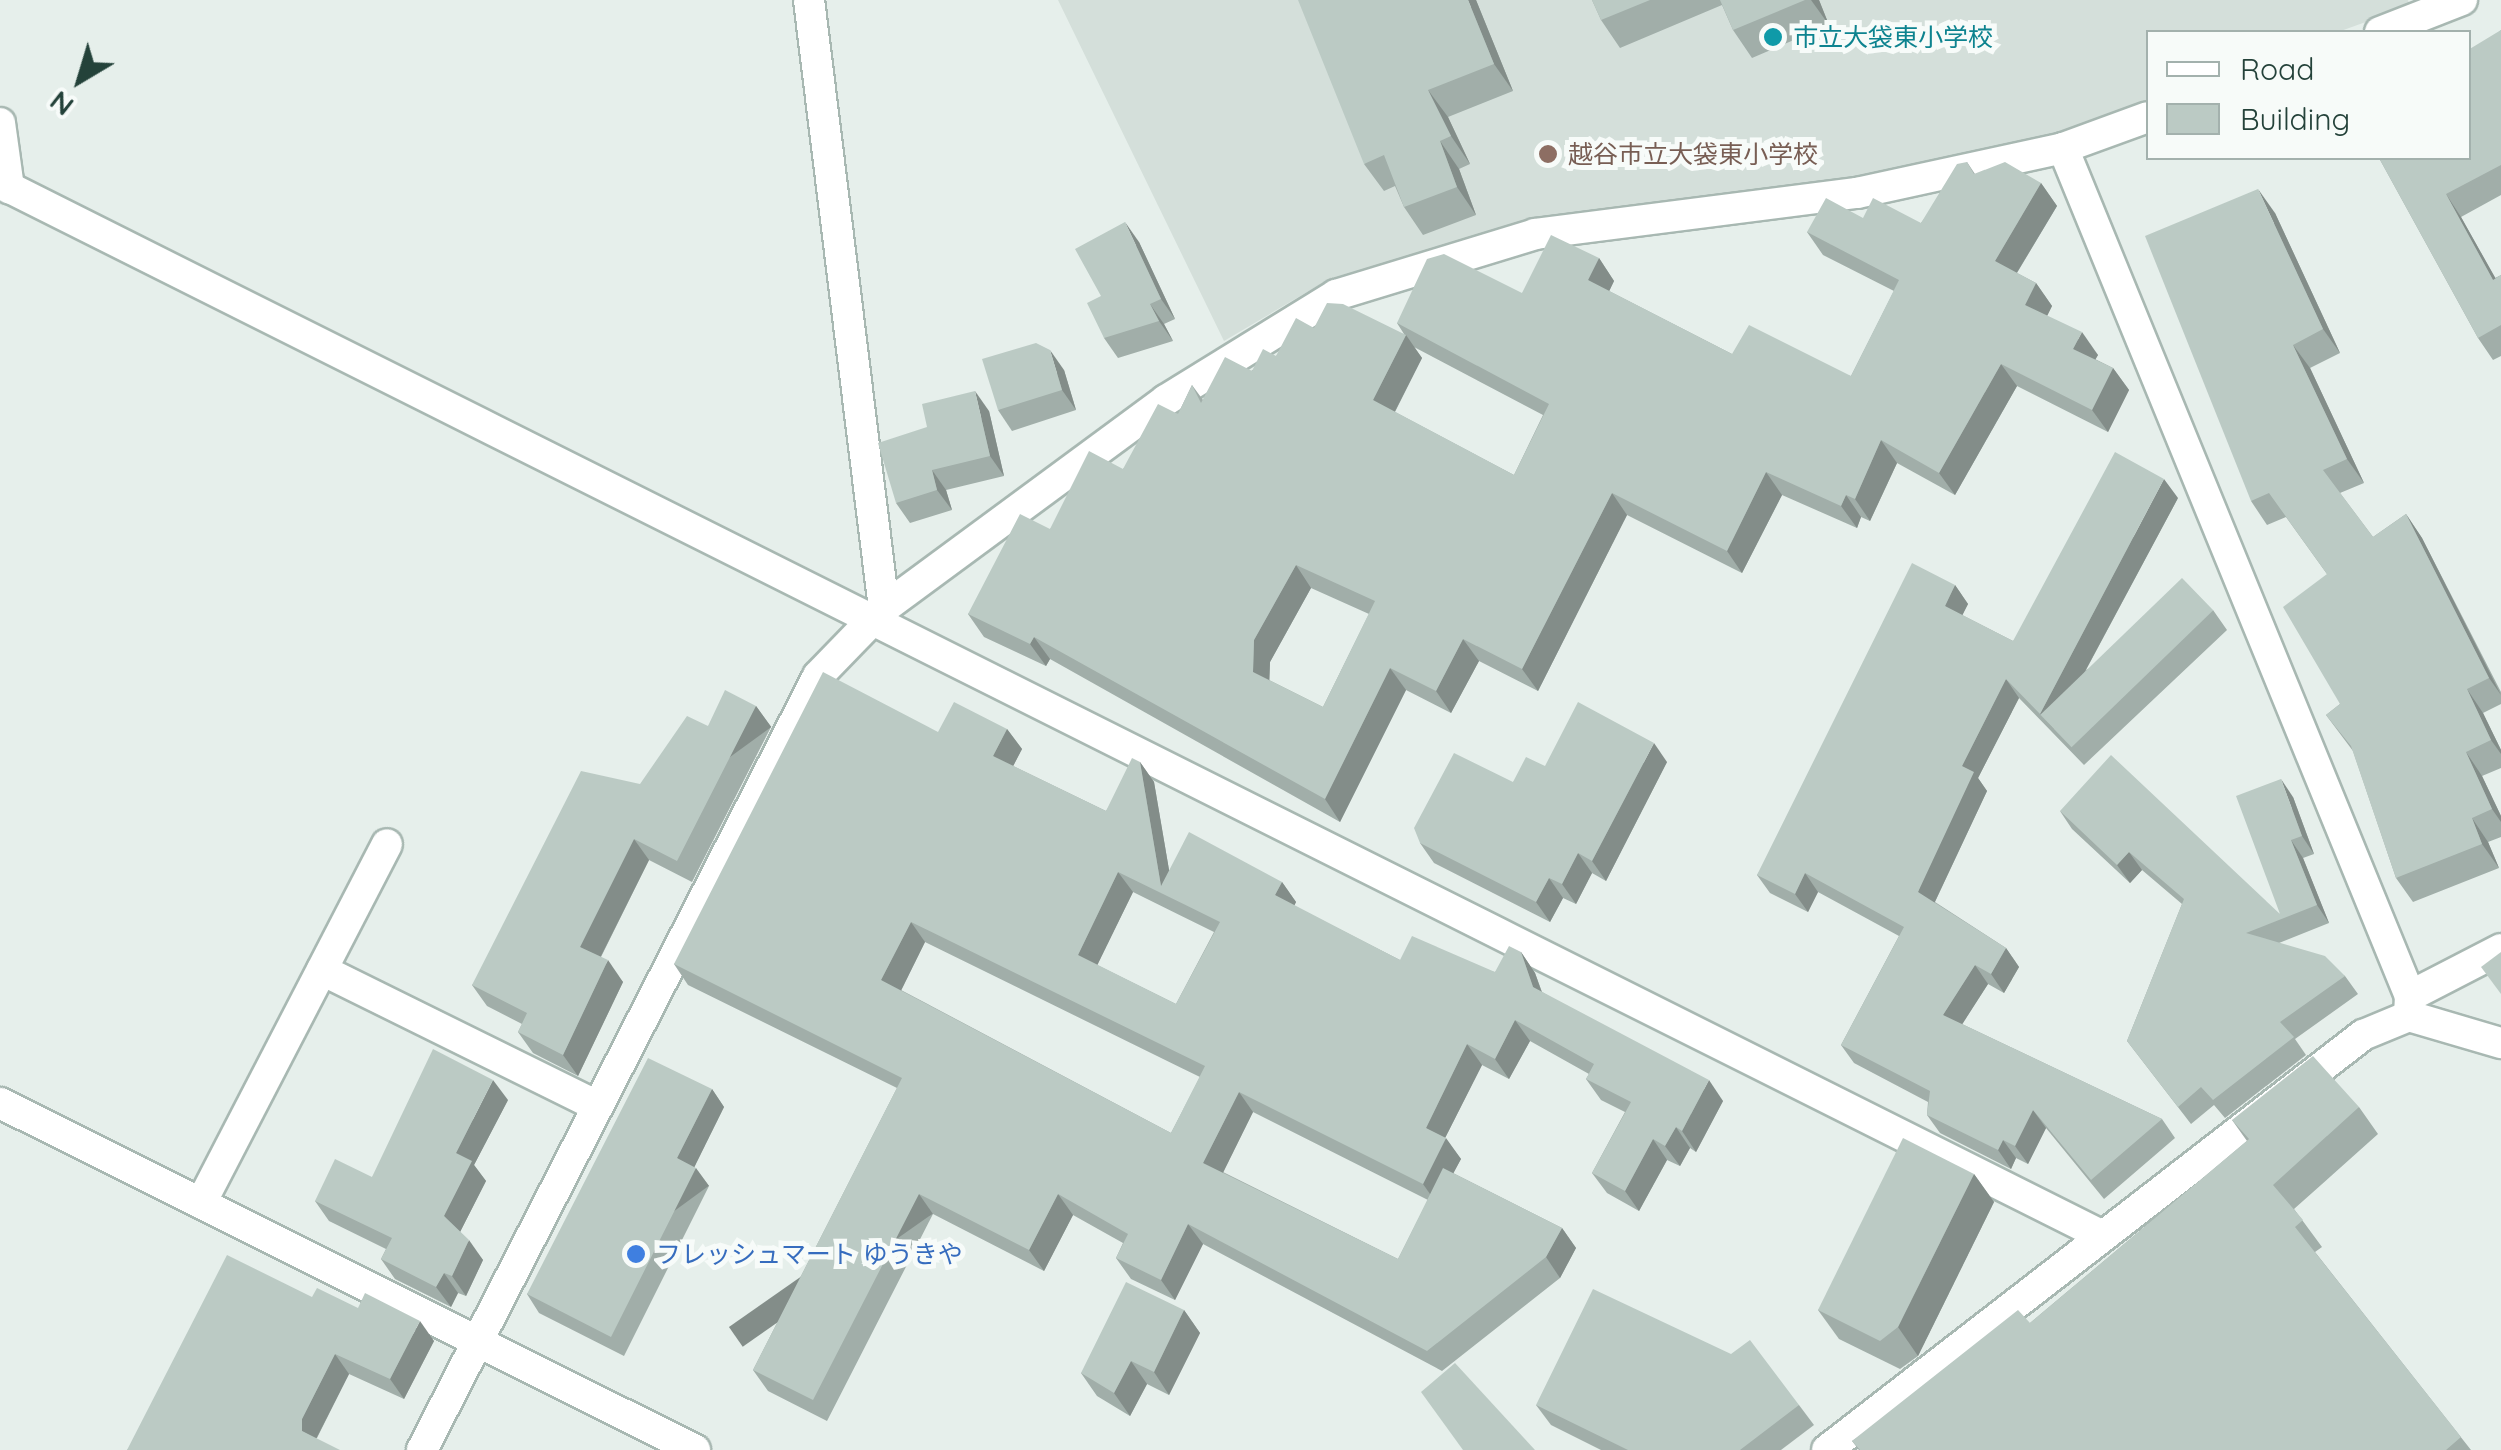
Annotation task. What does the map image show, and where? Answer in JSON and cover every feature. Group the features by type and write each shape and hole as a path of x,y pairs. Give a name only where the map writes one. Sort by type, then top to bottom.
{"street":[{"path":"809,0 879,614"},
{"path":"2384,30 2429,7 2462,0"},
{"path":"422,1450 593,1104 818,676 879,614 1166,400 1336,295 1535,234 1857,193 2063,148 2146,118"},
{"path":"0,124 4,185 879,614 2103,1236"},
{"path":"2063,148 2410,1006 2501,1043"},
{"path":"201,1203 387,844"},
{"path":"1827,1450 2363,1036 2501,949"},
{"path":"322,970 593,1104"},
{"path":"0,1103 695,1450"}],"shaded area":[{"name":"越谷市立大袋東小学校","path":"1058,0 2408,0 2410,6 2344,30 2146,30 2146,102 2066,131 1862,176 1531,220 1329,279 1224,341"}],"building":[{"path":"1298,0 1468,0 1494,64 1428,90 1451,136 1440,141 1457,187 1404,207 1384,155 1364,164"},
{"path":"1592,0 1650,0 1601,20"},
{"path":"1720,0 1805,0 1733,30"},
{"path":"2501,30 2501,165 2446,194 2493,280 2501,275 2501,325 2478,338 2380,160 2471,160 2471,48"},
{"path":"1967,162 1974,174 2005,162 2041,183 1995,261 2036,283 2025,305 2082,332 2073,349 2113,368 2092,410 2001,364 1939,473 1881,440 1855,499 1846,495 1841,506 1766,472 1727,551 1612,493 1522,669 1463,639 1436,691 1390,668 1325,799 1034,637 1030,644 968,614 1020,514 1050,529 1089,451 1123,469 1158,404 1178,414 1192,385 1201,403 1225,357 1252,371 1263,349 1276,356 1296,318 1314,328 1327,303 1343,304 1406,335 1373,400 1514,475 1549,404 1397,323 1427,259 1444,254 1522,293 1551,235 1599,258 1588,280 1732,354 1749,325 1851,376 1899,280 1807,232 1826,198 1863,218 1873,198 1921,223 1957,164","holes":["1296,565 1375,601 1323,707 1253,672 1254,640"]},
{"path":"2258,189 2323,329 2293,345 2347,459 2323,470 2373,537 2406,514 2489,678 2467,689 2491,740 2466,752 2492,809 2472,818 2482,844 2396,878 2351,746 2326,715 2340,704 2283,607 2327,574 2269,493 2251,501 2145,236"},
{"path":"1125,222 1161,299 1150,304 1159,321 1104,338 1087,303 1101,296 1075,249"},
{"path":"1036,343 1050,350 1062,390 998,410 982,359"},
{"path":"975,391 990,456 932,470 937,490 896,503 878,443 927,427 922,404"},
{"path":"2115,452 2164,479 2040,714 2006,679 1962,766 1974,772 1918,892 2006,948 1991,974 1975,965 1943,1015 2162,1119 2091,1180 2033,1110 2015,1146 2003,1140 1998,1150 1927,1115 1930,1091 1841,1045 1904,927 1805,873 1795,894 1757,875 1912,563 1955,585 1945,606 2013,641"},
{"path":"2182,578 2213,610 2072,747 2040,715"},
{"path":"823,672 938,732 954,702 1007,729 993,756 1106,811 1132,758 1140,762 1161,886 1189,832 1282,882 1275,895 1400,960 1412,936 1495,972 1509,946 1521,952 1533,987 1709,1080 1682,1131 1676,1127 1665,1146 1653,1139 1625,1191 1592,1173 1631,1102 1586,1079 1594,1064 1515,1020 1495,1059 1467,1044 1426,1128 1446,1138 1423,1184 1239,1092 1203,1163 1398,1259 1443,1168 1562,1228 1546,1257 1427,1351 1188,1224 1161,1280 1116,1258 1128,1234 1058,1194 1029,1250 919,1194 813,1400 753,1370 902,1078 674,964","holes":["1118,872 1220,922 1176,1004 1078,955","911,922 1205,1066 1171,1133 881,980"]},
{"path":"725,690 756,706 677,861 634,839 580,947 608,960 563,1055 518,1032 527,1013 472,985 581,771 640,784 687,716 708,726"},
{"path":"1578,702 1654,743 1592,861 1578,853 1562,884 1549,878 1536,902 1420,843 1414,828 1454,753 1513,782 1526,757 1545,766"},
{"path":"2111,755 2280,914 2236,796 2281,779 2302,836 2291,840 2317,905 2246,933 2325,956 2345,976 2280,1022 2294,1037 2213,1100 2201,1087 2178,1107 2127,1041 2184,899 2129,852 2117,865 2060,811"},
{"path":"2501,952 2501,994 2481,967"},
{"path":"433,1049 493,1080 456,1153 472,1161 444,1216 469,1240 452,1276 444,1273 436,1287 381,1259 392,1238 315,1201 335,1159 372,1177"},
{"path":"2313,1056 2359,1107 2273,1185 2303,1220 2295,1227 2461,1437 2446,1450 1860,1450 1852,1441 2018,1310 2030,1323 2249,1139 2232,1120"},
{"path":"648,1058 712,1089 677,1158 696,1168 611,1337 527,1294"},
{"path":"1903,1138 1974,1174 1898,1327 1880,1341 1818,1310"},
{"path":"227,1255 312,1297 317,1288 358,1308 365,1293 420,1321 390,1379 335,1354 302,1419 302,1431 340,1450 127,1450"},
{"path":"1126,1282 1184,1310 1154,1372 1131,1361 1114,1393 1081,1373"},
{"path":"1593,1289 1731,1354 1750,1340 1799,1405 1740,1450 1628,1450 1536,1405"},
{"path":"1455,1363 1535,1450 1463,1450 1421,1392"}],"place":[{"name":"市立大袋東小学校","path":"1773,37"},
{"name":"越谷市立大袋東小学校","path":"1548,154"},
{"name":"フレッシュマート ゆうきや","path":"636,1254"}]}
